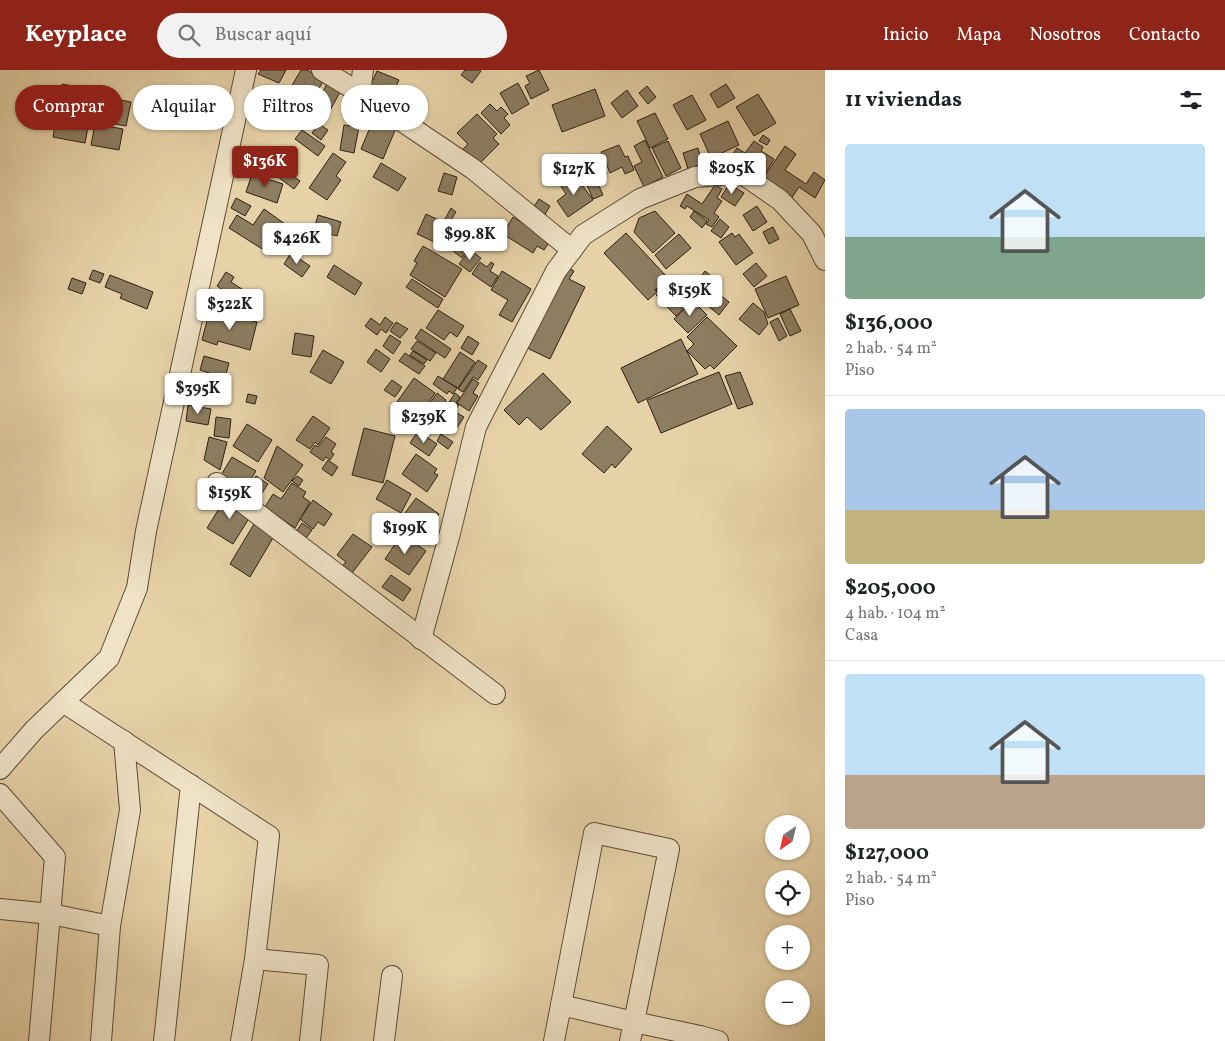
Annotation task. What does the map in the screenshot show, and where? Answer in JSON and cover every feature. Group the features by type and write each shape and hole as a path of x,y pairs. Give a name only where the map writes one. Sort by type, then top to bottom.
{"street":[{"path":"0,768 34,730 109,658 137,588 146,531 246,70"},
{"path":"322,70 347,85"},
{"path":"361,85 363,70"},
{"path":"415,130 473,169 572,250"},
{"path":"421,639 476,427 556,271 583,235 640,199 694,177 741,173 780,200 812,234 825,260"},
{"path":"217,483 495,694"},
{"path":"63,702 269,836 255,959 241,1041"},
{"path":"100,1041 110,926 130,810 124,742"},
{"path":"164,1041 191,785"},
{"path":"0,794 56,857 39,1041"},
{"path":"554,1041 594,833 669,850 632,1031"},
{"path":"0,908 51,914 110,926"},
{"path":"255,959 318,965 310,1041"},
{"path":"384,1041 392,976"},
{"path":"560,1005 632,1031 706,1040"}],"building":[{"path":"261,70 286,70 279,83 258,74"},
{"path":"301,70 307,70 324,80 321,85 292,85"},
{"path":"465,70 481,71 472,83 461,75"},
{"path":"539,70 549,90 531,99 525,86 530,83 526,76"},
{"path":"377,71 399,80 397,85 371,85"},
{"path":"518,83 529,104 512,114 500,93"},
{"path":"726,84 735,98 718,108 710,94"},
{"path":"331,86 340,92 331,109"},
{"path":"647,86 656,97 648,104 639,93"},
{"path":"595,89 605,116 562,132 552,105"},
{"path":"627,90 638,106 622,118 611,103"},
{"path":"758,94 776,123 754,136 736,107"},
{"path":"692,95 706,120 687,130 673,105"},
{"path":"123,101 131,102 126,126 123,125"},
{"path":"490,104 497,111 501,107 508,114 504,118 510,125 501,134 481,113"},
{"path":"655,113 668,139 650,148 637,121"},
{"path":"477,114 497,134 493,138 499,144 480,163 461,151 468,144 457,133"},
{"path":"728,121 739,145 711,158 700,134"},
{"path":"54,130 87,130 85,143 53,137"},
{"path":"94,130 123,130 119,150 91,145"},
{"path":"302,130 325,146 318,156 295,139"},
{"path":"314,130 328,130 321,140 312,133"},
{"path":"343,130 358,130 354,153 340,150"},
{"path":"369,130 395,130 383,159 361,149"},
{"path":"763,135 770,140 767,145 759,141"},
{"path":"645,140 663,177 644,187 634,166 642,162 634,146"},
{"path":"668,141 681,168 666,176 652,148"},
{"path":"754,141 763,147 761,151 774,159 763,177 743,169 729,159 737,148 745,153"},
{"path":"619,145 625,157 628,156 634,170 625,174 622,167 610,173 601,152"},
{"path":"785,146 796,154 785,170 806,184 814,172 825,180 815,198 799,187 791,199 762,180"},
{"path":"698,148 702,164 688,169 683,153"},
{"path":"333,153 346,162 336,176 341,180 327,200 309,188"},
{"path":"601,156 607,174 596,178 589,160"},
{"path":"275,163 300,181 294,189 270,171"},
{"path":"381,163 406,178 398,191 373,177"},
{"path":"444,173 457,177 452,195 438,191"},
{"path":"252,174 283,184 277,203 246,192"},
{"path":"575,175 593,200 568,217 557,201 566,194 560,185"},
{"path":"596,179 603,195 593,199 586,183"},
{"path":"729,184 744,193 735,206 721,197"},
{"path":"715,185 722,189 717,198 722,201 714,213 719,217 712,227 706,224 709,220 687,206 685,209 680,206 687,194 702,204"},
{"path":"236,198 251,206 245,216 231,208"},
{"path":"539,199 550,206 544,216 533,208"},
{"path":"757,206 767,222 753,231 743,215"},
{"path":"451,208 456,212 450,222 445,219"},
{"path":"264,209 285,224 267,252 229,228 237,215 253,225"},
{"path":"655,211 675,233 653,253 634,232 639,218"},
{"path":"694,211 707,221 702,228 690,217"},
{"path":"426,214 439,220 435,228 447,233 441,245 417,234"},
{"path":"318,215 341,222 337,236 323,232 324,228 315,226"},
{"path":"513,217 550,241 544,250 537,246 533,253 503,234"},
{"path":"720,219 729,227 721,238 711,231"},
{"path":"773,227 779,239 769,244 763,232"},
{"path":"626,233 668,278 655,290 657,292 648,300 604,253"},
{"path":"732,233 735,237 739,234 753,253 736,265 719,242"},
{"path":"679,234 691,248 666,269 655,255"},
{"path":"464,236 473,242 462,258 453,251"},
{"path":"423,246 462,269 445,297 410,275 417,263 414,261"},
{"path":"470,250 481,258 470,272 459,264"},
{"path":"291,253 310,266 302,277 284,264"},
{"path":"480,262 487,267 491,262 494,264 490,271 498,276 491,287 472,274"},
{"path":"756,263 767,276 754,287 743,274"},
{"path":"334,265 362,283 355,295 327,277"},
{"path":"565,266 574,271 569,279 585,287 550,359 525,347"},
{"path":"93,270 104,274 100,283 89,279"},
{"path":"502,271 531,289 512,322 499,315 508,300 491,290"},
{"path":"705,271 722,285 708,303 691,289"},
{"path":"226,272 234,277 231,282 245,291 238,301 217,286"},
{"path":"110,275 153,292 147,309 120,298 122,294 105,287"},
{"path":"786,276 799,305 768,318 755,289"},
{"path":"72,278 86,283 82,294 68,289"},
{"path":"412,279 443,299 438,308 406,287"},
{"path":"668,279 691,302 676,316 656,295 659,292 656,290"},
{"path":"718,293 729,302 719,315 707,305"},
{"path":"693,301 707,315 688,333 674,319"},
{"path":"753,303 764,312 768,324 759,335 739,319"},
{"path":"790,309 801,331 790,336 780,314"},
{"path":"438,310 464,326 457,337 450,332 444,340 426,328"},
{"path":"220,313 257,322 250,350 218,341 217,345 202,340 208,317 218,320"},
{"path":"385,317 393,323 386,333 381,329 377,335 365,326 371,318 380,325"},
{"path":"707,317 737,346 714,369 710,365 705,369 687,351 694,344 687,337"},
{"path":"778,318 787,336 779,341 770,322"},
{"path":"396,322 408,329 400,338 390,331"},
{"path":"421,329 451,349 445,358 415,338"},
{"path":"295,333 314,336 311,357 292,354"},
{"path":"390,335 401,342 393,354 383,346"},
{"path":"468,336 479,343 472,355 461,348"},
{"path":"681,339 698,374 638,403 621,368"},
{"path":"417,341 436,353 430,361 411,349"},
{"path":"376,349 390,359 381,372 367,362"},
{"path":"323,350 344,362 331,384 310,372"},
{"path":"413,351 427,360 424,364 410,355"},
{"path":"460,352 475,362 458,388 443,379"},
{"path":"405,353 425,366 419,374 399,361"},
{"path":"204,356 229,363 225,378 200,370"},
{"path":"478,360 487,366 478,380 473,377 463,392 458,389"},
{"path":"719,372 732,404 661,433 647,400"},
{"path":"740,372 753,404 738,409 725,376"},
{"path":"543,373 571,402 541,430 527,417 519,425 504,410"},
{"path":"202,374 223,380 220,390 199,384"},
{"path":"438,376 457,388 453,394 449,391 447,394 433,384"},
{"path":"414,378 435,393 419,417 397,402"},
{"path":"473,379 479,383 473,393 478,396 469,411 457,403"},
{"path":"392,380 402,387 395,397 384,390"},
{"path":"437,393 446,400 439,413 435,410 433,414 426,409"},
{"path":"455,393 460,397 456,403 459,405 456,409 448,404"},
{"path":"248,394 257,396 255,404 246,402"},
{"path":"188,405 211,409 208,425 186,421"},
{"path":"452,410 464,417 453,434 445,429 451,421 447,418"},
{"path":"436,412 449,422 443,429 430,420"},
{"path":"313,416 330,428 318,445 315,442 310,449 296,440"},
{"path":"216,417 231,419 229,438 214,436"},
{"path":"247,424 272,440 258,462 233,446"},
{"path":"607,426 632,449 615,468 612,464 604,473 582,454"},
{"path":"364,428 395,436 383,483 352,475"},
{"path":"418,431 437,444 429,456 410,443"},
{"path":"441,434 453,442 448,449 437,441"},
{"path":"209,437 227,442 220,470 204,460"},
{"path":"326,437 336,444 331,452 334,454 330,460 326,457 323,461 310,452 315,445 318,447"},
{"path":"277,446 303,465 283,492 264,478"},
{"path":"416,454 437,469 434,473 438,475 427,492 402,474"},
{"path":"232,457 256,471 244,490 221,475"},
{"path":"328,460 338,467 332,476 322,469"},
{"path":"256,476 268,484 258,499 246,491"},
{"path":"297,476 303,480 299,486 292,481"},
{"path":"387,480 411,494 401,513 376,499"},
{"path":"292,483 306,492 303,497 310,502 295,528 265,507 273,494 281,499"},
{"path":"227,496 253,512 233,544 207,528"},
{"path":"416,498 439,514 423,536 400,520"},
{"path":"313,500 332,514 324,526 318,522 313,529 300,519"},
{"path":"257,519 277,531 250,577 230,564"},
{"path":"302,523 312,530 303,542 293,536"},
{"path":"353,534 372,547 352,573 342,566 346,562 337,555"},
{"path":"402,534 426,551 409,575 385,559"},
{"path":"391,575 411,589 403,601 382,587"}]}
